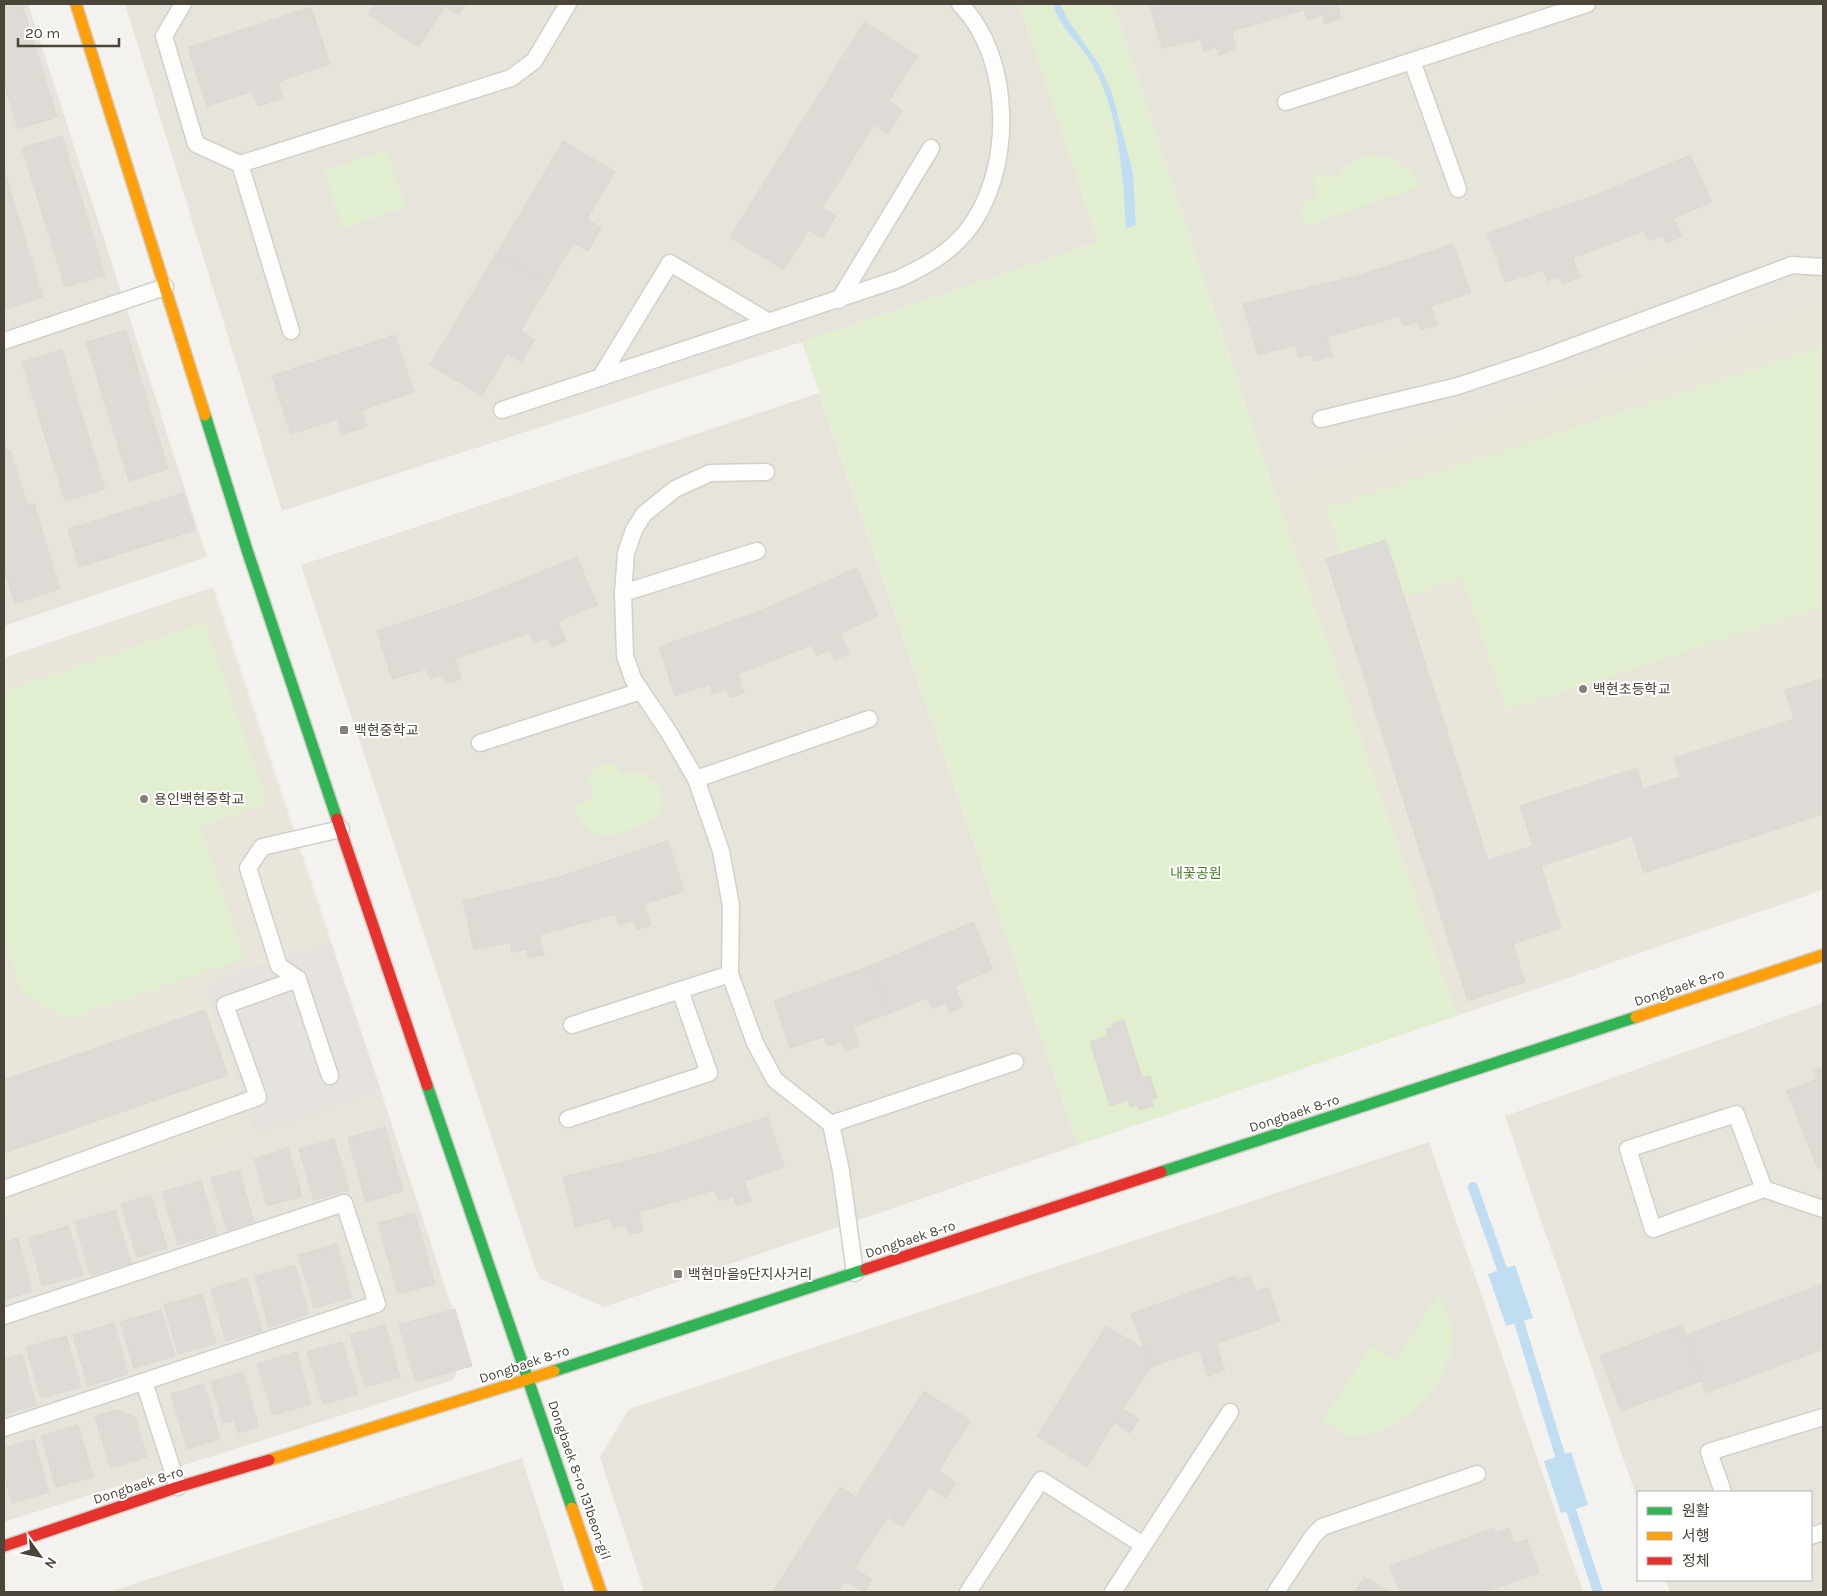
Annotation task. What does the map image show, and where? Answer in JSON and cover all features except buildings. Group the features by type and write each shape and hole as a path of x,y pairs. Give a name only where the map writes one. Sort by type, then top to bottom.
{"street":[{"name":"Dongbaek 8-ro 131beon-gil","path":"76,4 247,550 397,999 530,1378 601,1592"},
{"name":"Dongbaek 8-ro","path":"4,1546 178,1487 416,1415 855,1273 1823,955"}],"lane":[{"path":"183,4 164,36 196,144 240,164 511,78 534,60 568,4"},
{"path":"502,410 898,279 925,267 948,250 967,231 983,207 995,177 1002,125 1000,97 988,48 976,26 960,4"},
{"path":"1286,102 1587,4"},
{"path":"1412,61 1458,189"},
{"path":"839,300 931,148"},
{"path":"240,164 292,331"},
{"path":"600,378 670,263 769,322"},
{"path":"1321,420 1458,386 1537,360 1792,265 1823,266"},
{"path":"4,341 164,287"},
{"path":"766,472 710,473 693,479 660,500 644,514 634,530 626,553 623,593 625,656 633,679 696,779 721,851 731,906 730,974 755,1043 772,1075 786,1091 831,1124 841,1171 855,1273"},
{"path":"623,593 757,551"},
{"path":"480,743 641,691"},
{"path":"696,779 869,719"},
{"path":"330,1076 298,979 279,966 248,868 262,847 341,829"},
{"path":"572,1025 730,974"},
{"path":"4,1189 258,1097 225,1005 298,979"},
{"path":"568,1119 709,1073 680,990"},
{"path":"831,1124 1015,1062"},
{"path":"1764,1189 1736,1114 1628,1149 1653,1229 1764,1189 1823,1209"},
{"path":"4,1316 344,1203 377,1304 4,1428"},
{"path":"144,1382 178,1487"},
{"path":"1113,1592 1230,1412"},
{"path":"1723,1491 1709,1452 1823,1417"},
{"path":"1276,1592 1313,1536 1322,1527 1477,1474"},
{"path":"968,1592 1041,1480 1143,1545"}],"shaded area":[{"path":"4,4 28,4 207,557 4,626"},
{"path":"125,4 1019,4 1098,242 802,342 282,511"},
{"path":"1113,4 1823,4 1823,304 1273,487"},
{"name":"백현초등학교","path":"1823,304 1823,890 1457,1016 1273,487"},
{"path":"819,393 1078,1145 604,1307 539,1278 301,565"},
{"name":"용인백현중학교","path":"213,587 381,1091 4,1218 4,658"},
{"path":"330,941 381,1091 255,1134 204,984"},
{"path":"1823,1003 1823,1592 1670,1592 1666,1581 1812,1581 1812,1491 1637,1491 1637,1498 1505,1116"},
{"path":"381,1091 466,1351 453,1380 4,1522 4,1218"},
{"path":"1429,1142 1583,1592 644,1592 600,1457 629,1409"},
{"path":"522,1458 565,1592 109,1592"}],"green space":[{"name":"내꽃공원","path":"1019,4 1053,4 1060,20 1092,64 1101,82 1114,123 1118,144 1126,228 1136,220 1134,189 1112,93 1099,64 1070,23 1060,4 1113,4 1273,487 1457,1016 1078,1145 802,342 1098,242"},
{"path":"387,150 405,207 342,228 324,170"},
{"path":"1376,155 1397,161 1413,174 1422,186 1305,226 1301,215 1302,207 1318,195 1312,184 1314,178 1325,173 1336,179 1353,162 1363,157"},
{"path":"1823,346 1823,607 1506,711 1463,578 1404,597 1341,555 1326,508"},
{"path":"205,622 267,803 200,827 244,959 68,1019 21,992 4,937 4,691"},
{"path":"607,763 616,766 622,773 633,771 642,773 657,784 663,802 661,811 655,819 619,833 608,835 598,834 589,830 581,820 574,805 594,798 588,780 593,771"},
{"path":"1439,1293 1450,1323 1452,1333 1451,1348 1447,1363 1431,1392 1408,1415 1395,1424 1374,1433 1351,1438 1323,1420 1371,1345 1397,1360"}],"water":[{"path":"1053,4 1060,4 1070,23 1099,64 1112,93 1133,173 1136,225 1126,228 1118,144 1114,123 1101,83 1092,64 1060,20"},
{"path":"1515,1265 1533,1318 1506,1326 1488,1274"},
{"path":"1571,1452 1588,1505 1561,1513 1544,1461"}],"waterway":[{"path":"1473,1187 1502,1269"},
{"path":"1519,1322 1560,1455"},
{"path":"1571,1510 1598,1592"}],"traffic: fast":[{"path":"205,415 247,550 337,819"},
{"path":"1161,1172 1636,1017"},
{"path":"427,1085 572,1508"},
{"path":"554,1371 866,1269"}],"traffic: slow":[{"path":"76,4 205,415"},
{"path":"1636,1017 1823,955"},
{"path":"269,1460 554,1371"},
{"path":"572,1508 601,1592"}],"traffic: jam":[{"path":"337,819 427,1085"},
{"path":"866,1269 1161,1172"},
{"path":"4,1546 178,1487 269,1460"}],"place":[{"name":"백현초등학교","path":"1583,689"},
{"name":"백현중학교","path":"344,730"},
{"name":"용인백현중학교","path":"144,799"},
{"name":"백현마을9단지사거리","path":"678,1274"}]}
